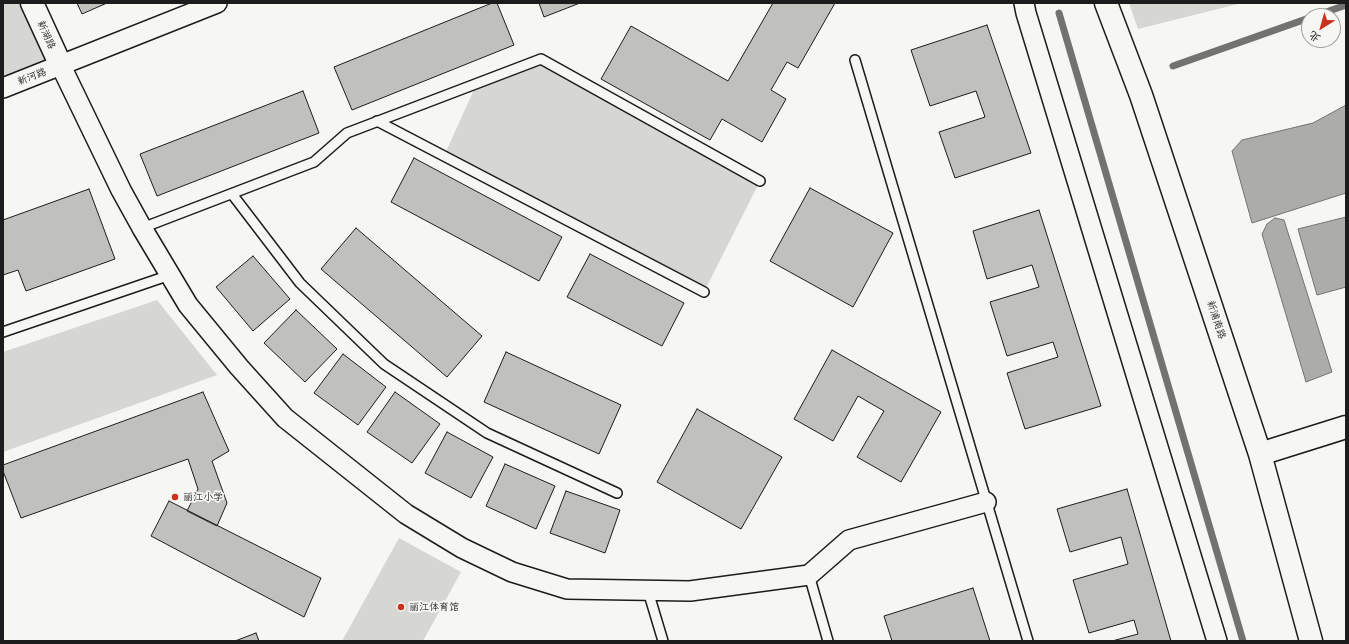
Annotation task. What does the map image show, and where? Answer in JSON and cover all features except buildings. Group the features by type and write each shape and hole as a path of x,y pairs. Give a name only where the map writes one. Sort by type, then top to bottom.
{"street":[{"name":"新湖路","path":"32,3 61,66"},
{"name":"新河路","path":"3,88 217,3"},
{"path":"1024,3 1026,14 1217,641"},
{"name":"新浦南路","path":"1106,3 1141,95 1260,454 1311,641"},
{"path":"61,66 121,190 142,228 188,305 239,367 285,418 406,514 462,548 512,572 567,590 690,592 809,574 849,540 986,502"},
{"path":"1260,454 1346,427"}],"lane":[{"path":"142,228 314,162 347,132 541,59 760,181"},
{"path":"855,60 1028,641"},
{"path":"377,121 704,292"},
{"path":"232,194 300,282 384,364 487,433 617,493"},
{"path":"3,332 170,275"},
{"path":"809,574 828,641"},
{"path":"648,591 663,641"}],"shaded area":[{"path":"3,3 32,3 61,66 3,89"},
{"path":"1129,3 1242,3 1138,29"},
{"path":"541,59 760,181 704,292 444,156 477,83"},
{"path":"1346,105 1346,193 1252,223 1232,151 1242,140 1313,123"},
{"path":"1346,217 1346,287 1317,295 1298,229"},
{"path":"1275,218 1284,220 1332,372 1306,382 1262,234 1267,224"},
{"path":"157,300 217,375 3,452 3,352"},
{"name":"丽江体育馆","path":"399,538 461,572 423,641 342,641"}],"waterway":[{"path":"1338,8 1346,5"},
{"path":"1059,13 1243,641"},
{"path":"1173,66 1301,21"}],"place":[{"name":"丽江小学","path":"175,497"},
{"name":"丽江体育馆","path":"401,607"}]}
